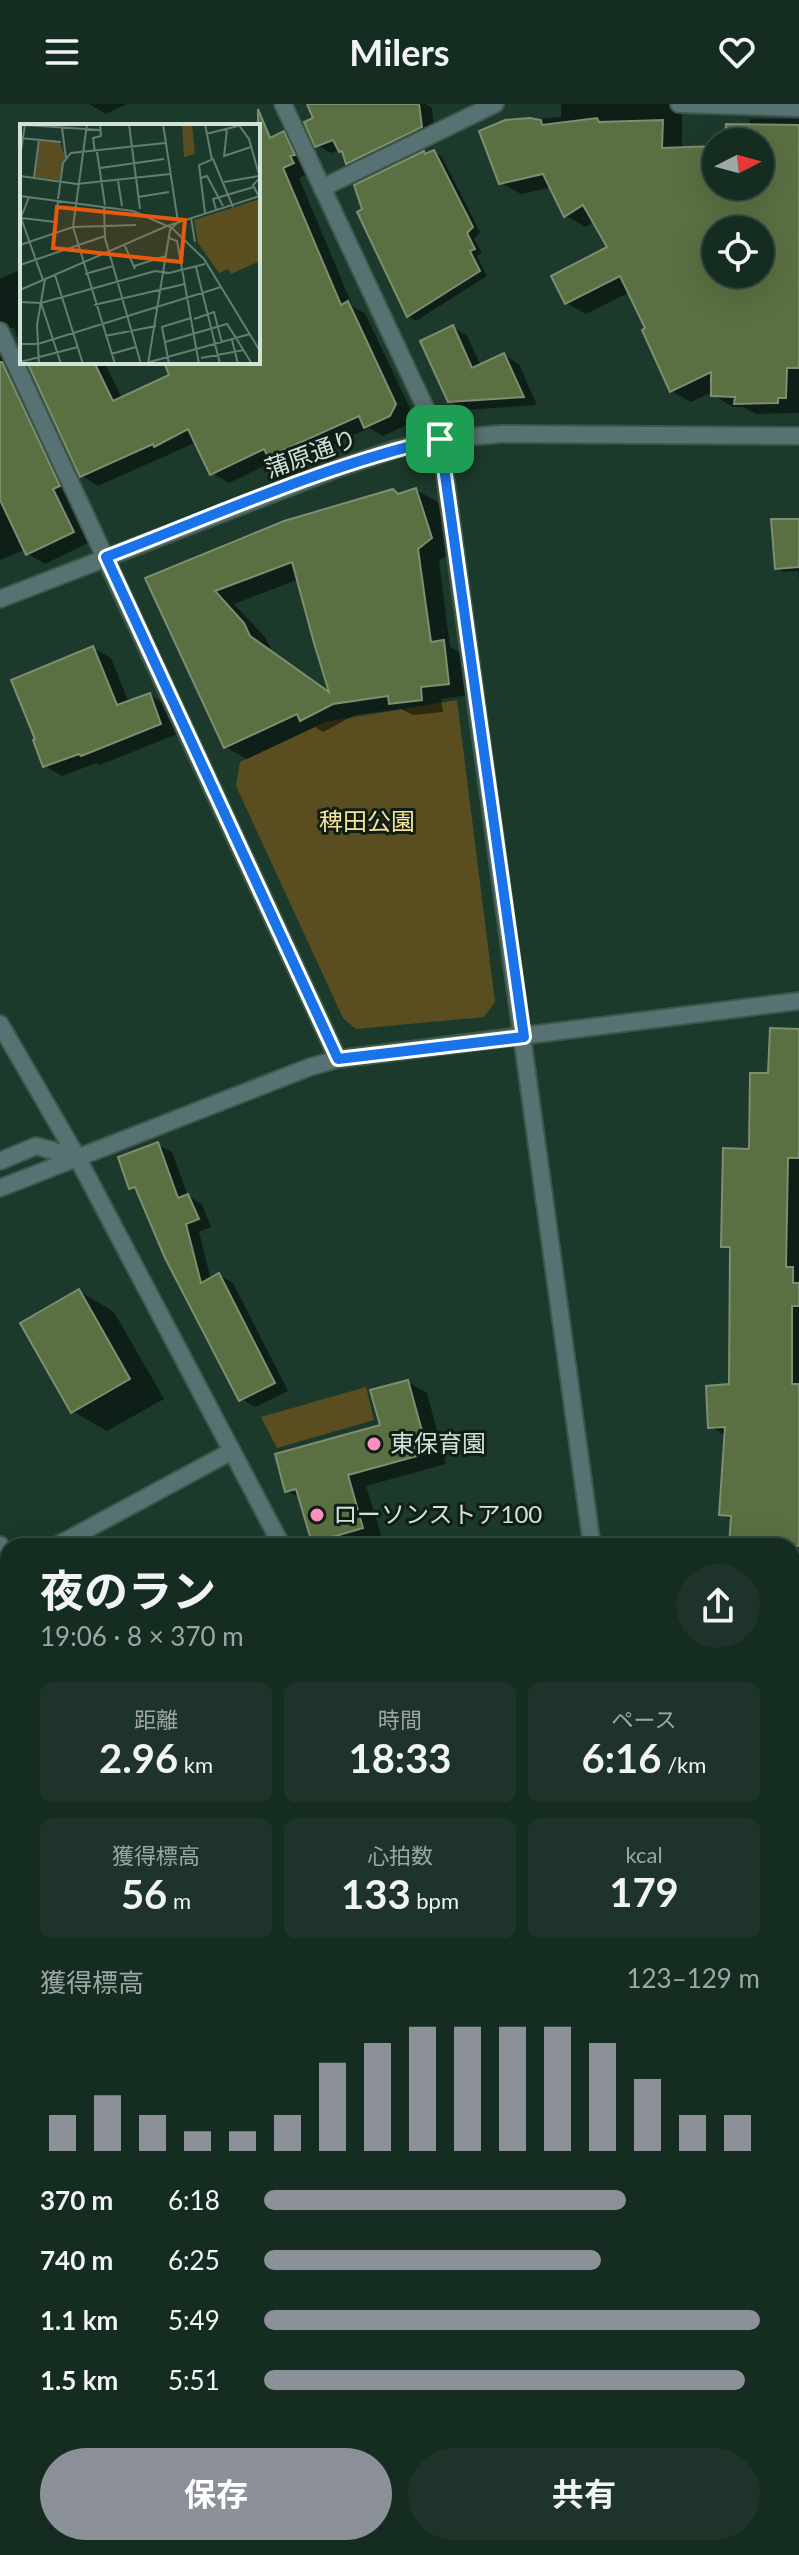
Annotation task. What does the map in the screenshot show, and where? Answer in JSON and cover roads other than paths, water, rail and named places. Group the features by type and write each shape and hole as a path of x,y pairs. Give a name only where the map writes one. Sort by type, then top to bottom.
{"street":[{"path":"283,104 440,439 591,1538"},
{"path":"322,188 495,104"},
{"path":"679,104 799,108"},
{"path":"0,331 338,1059"},
{"name":"蒲原通り","path":"0,599 339,468 440,439 554,432 799,436"},
{"path":"0,1188 310,1067 338,1059 799,1001"},
{"path":"0,1024 77,1157 278,1538"},
{"path":"0,1161 36,1146 77,1157"},
{"path":"71,1538 232,1451"}],"place":[{"name":"東保育園","path":"374,1444"},
{"name":"ローソンストア100","path":"317,1515"}],"park label":[{"name":"稗田公園","path":"367,822"}]}
